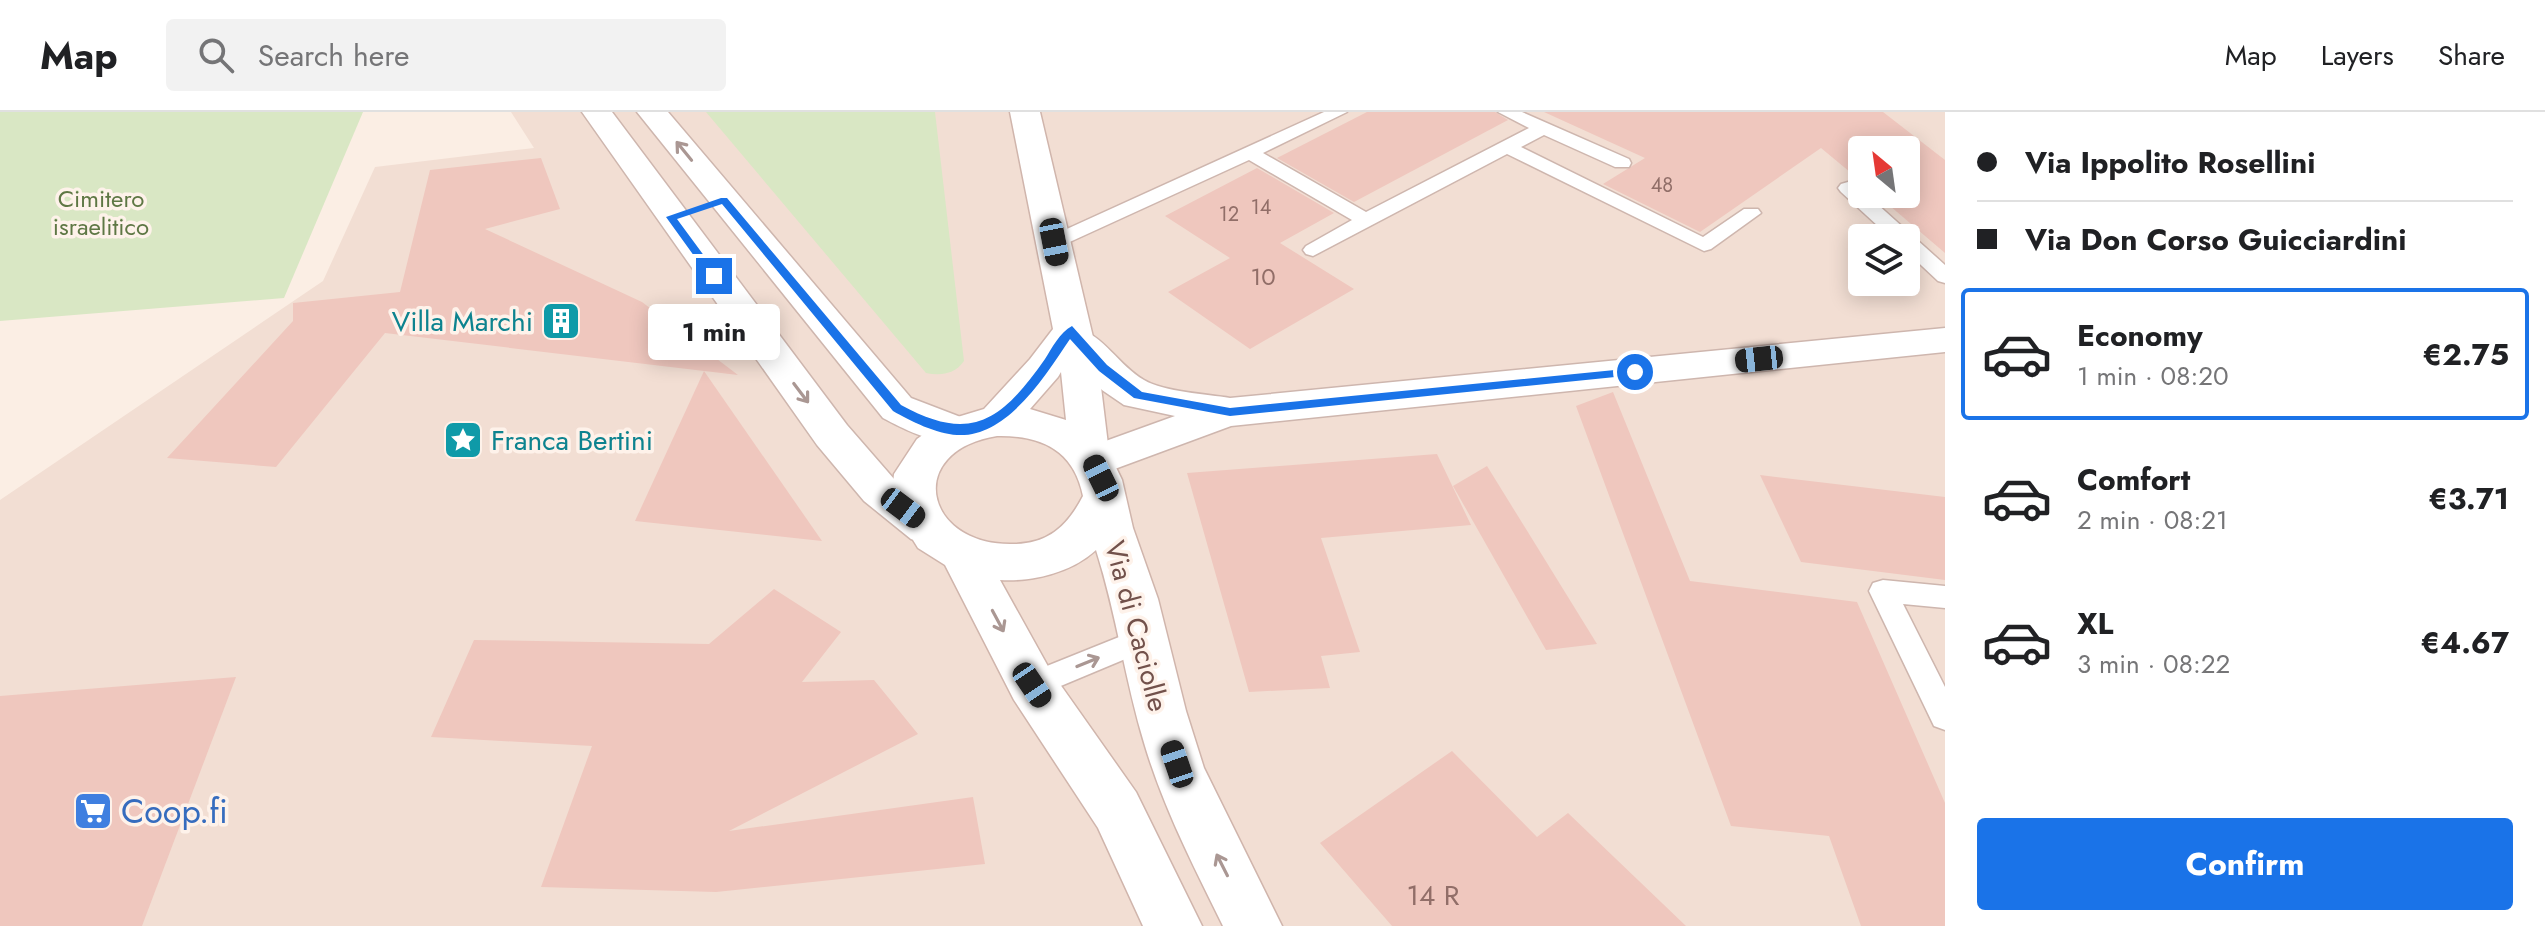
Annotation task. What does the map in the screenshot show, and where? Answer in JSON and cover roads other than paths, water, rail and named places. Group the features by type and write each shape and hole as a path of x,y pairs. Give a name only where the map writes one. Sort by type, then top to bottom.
{"street":[{"path":"597,112 832,435 879,490 944,539 978,558 1011,562 1059,552 1073,544 1090,527 1095,472 1058,432 1018,421 997,421 957,431 936,445 921,463 913,483 915,506 944,539 1032,685 1117,810 1173,926"},
{"path":"652,112 897,408 957,431"},
{"name":"Via di Caciolle","path":"1025,112 1085,390 1095,472 1144,639 1156,695 1183,784 1252,921"},
{"path":"671,217 724,200"},
{"path":"997,421 1074,334 1116,381 1138,395 1230,412 1945,340"},
{"path":"1095,472 1230,412"}],"lane":[{"path":"1054,242 1338,112"},
{"path":"1507,112 1622,163"},
{"path":"1313,250 1543,128"},
{"path":"1507,147 1704,245 1751,213"},
{"path":"1250,153 1366,220"},
{"path":"1870,208 1888,224"},
{"path":"1920,253 1945,276"},
{"path":"1945,597 1883,591 1945,717"},
{"path":"1032,685 1144,639"}],"place":[{"name":"Villa Marchi","path":"561,321"},
{"name":"Franca Bertini","path":"463,440"},
{"name":"Coop.fi","path":"93,811"}],"park label":[{"name":"Cimitero israelitico","path":"101,213"}]}
